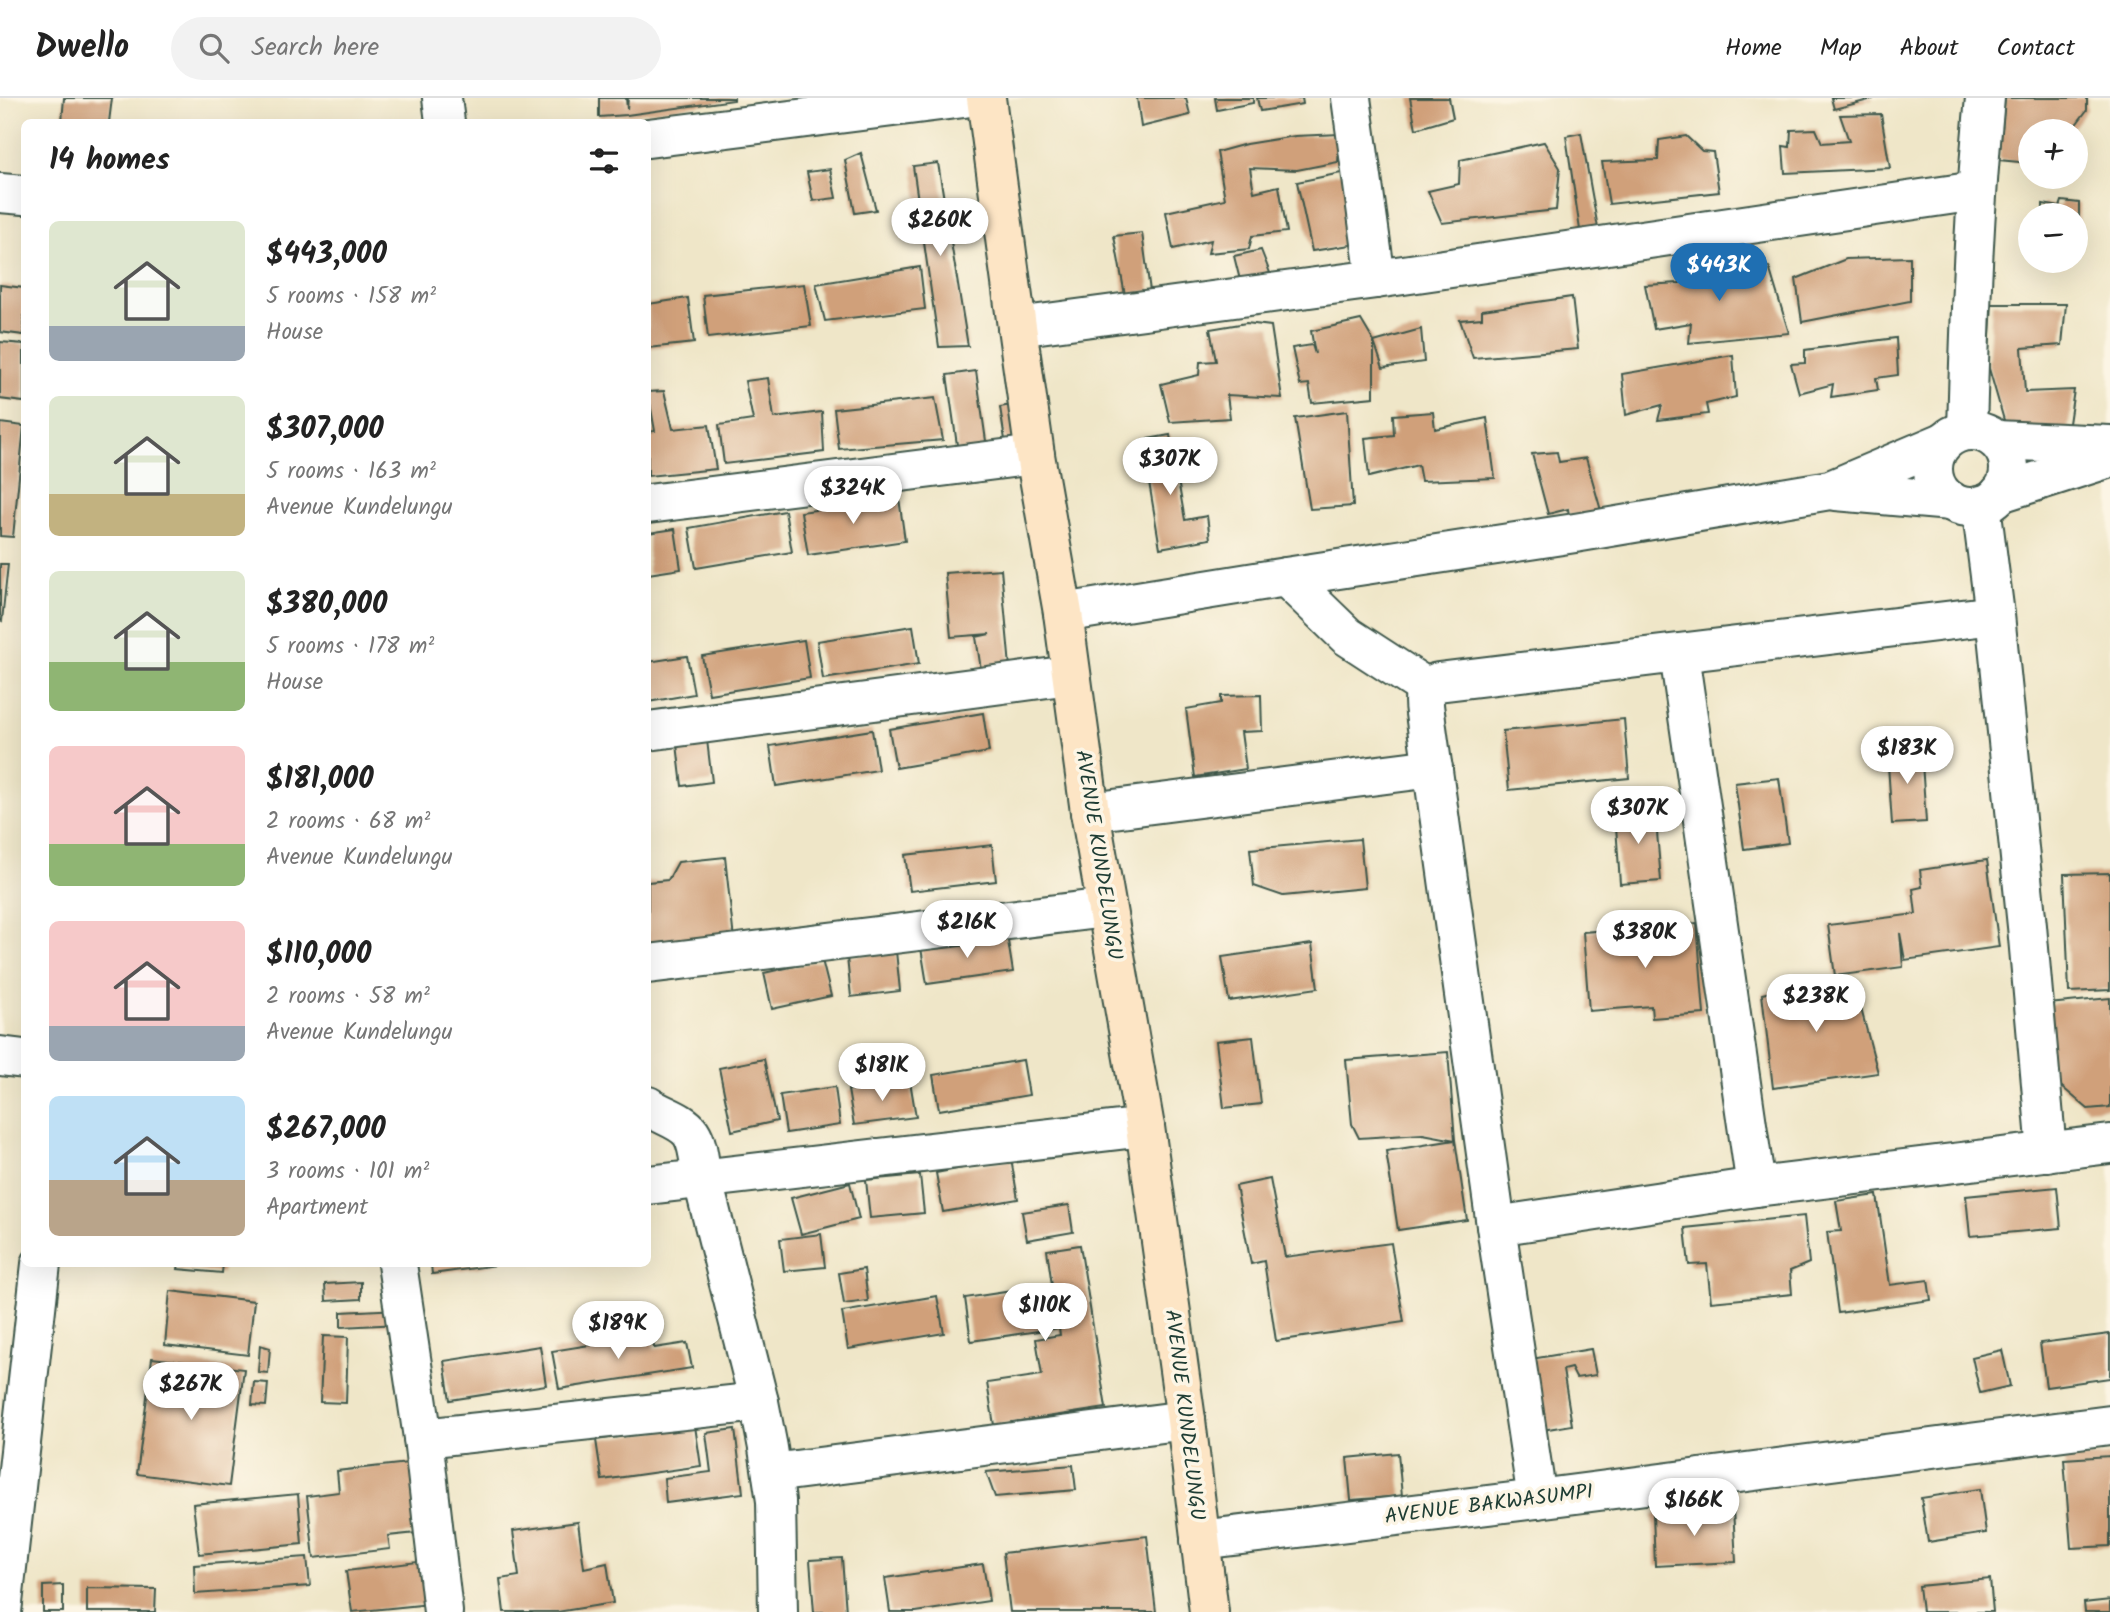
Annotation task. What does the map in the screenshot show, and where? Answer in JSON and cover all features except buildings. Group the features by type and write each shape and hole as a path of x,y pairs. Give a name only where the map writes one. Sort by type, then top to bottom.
{"street":[{"path":"442,98 445,119"},
{"path":"651,138 964,98"},
{"name":"AVENUE KUNDELUNGU","path":"986,98 1035,454 1063,613 1090,811 1145,1128 1186,1420 1209,1612"},
{"path":"1351,98 1376,279"},
{"path":"1968,438 1970,308 1976,191 1985,98"},
{"path":"1017,327 1376,279 1976,191"},
{"path":"0,193 21,195"},
{"path":"1063,613 1576,533 1830,490 1968,438 2110,445"},
{"path":"1968,438 2005,451 2009,466 2007,480 1977,500 1939,490 1933,475 1934,458 1968,438"},
{"path":"651,504 1035,454"},
{"path":"1830,490 1977,500 2110,458"},
{"path":"1977,500 1996,615 2047,1152"},
{"path":"1286,577 1347,636 1427,688"},
{"path":"1537,1499 1496,1226 1424,703 1427,688 1437,682 1996,615"},
{"path":"1679,654 1756,1187"},
{"path":"651,731 1070,675"},
{"path":"1090,811 1433,768"},
{"path":"651,964 1106,908"},
{"path":"0,1056 21,1059"},
{"path":"651,1108 691,1133 696,1150 759,1402 772,1473 776,1501 778,1612"},
{"path":"651,1185 1145,1128"},
{"path":"1496,1226 1756,1187 2110,1144"},
{"path":"2,1612 12,1413 40,1267"},
{"path":"397,1267 423,1438 443,1612"},
{"path":"423,1438 759,1402"},
{"path":"772,1473 1186,1420"},
{"name":"AVENUE BAKWASUMPI","path":"1200,1540 2110,1425"}]}
